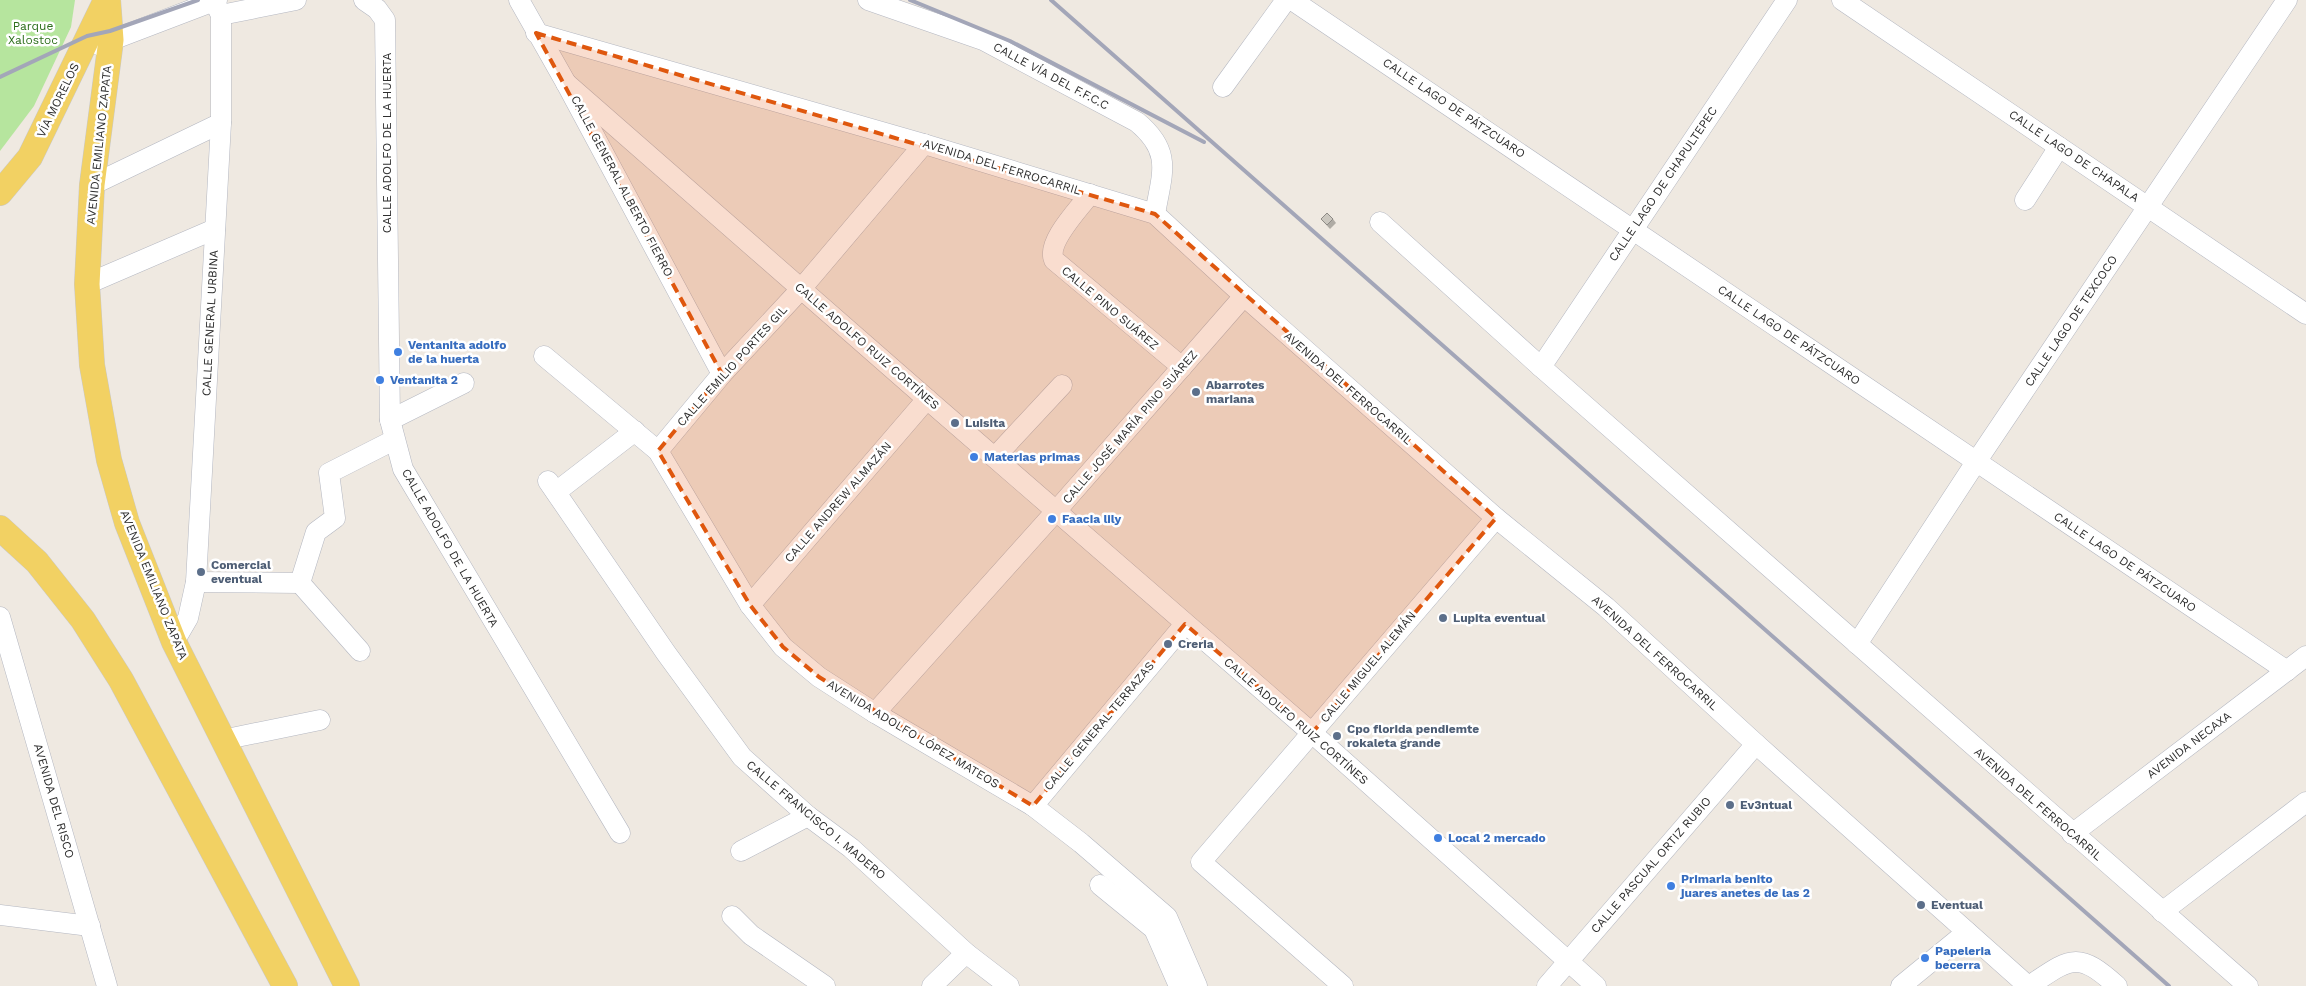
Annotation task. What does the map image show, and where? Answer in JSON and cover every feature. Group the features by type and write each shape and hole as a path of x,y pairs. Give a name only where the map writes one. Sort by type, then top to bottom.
{"main road":[{"name":"AVENIDA EMILIANO ZAPATA","path":"107,0 111,40 92,185 87,284 92,365 109,460 126,522 174,642 347,986"},
{"name":"VÍA MORELOS","path":"0,194 30,157 107,0"},
{"path":"0,528 37,562 83,620 121,680 284,986"}],"street":[{"path":"81,54 111,40 217,5 296,0"},
{"name":"CALLE ADOLFO DE LA HUERTA","path":"364,0 377,9 385,20 390,420 402,469 620,833"},
{"name":"CALLE GENERAL ALBERTO FIERRO","path":"519,0 566,83 722,374"},
{"name":"CALLE VÍA DEL F.F.C.C","path":"868,0 983,40 1138,122 1156,140 1162,159 1155,214"},
{"path":"1223,87 1286,0"},
{"name":"CALLE LAGO DE PÁTZCUARO","path":"1292,0 2287,671"},
{"name":"CALLE LAGO DE CHAPULTEPEC","path":"1540,367 1787,0"},
{"name":"CALLE LAGO DE CHAPALA","path":"1842,0 2306,314"},
{"name":"CALLE LAGO DE TEXCOCO","path":"1857,644 1976,462 2287,0"},
{"name":"CALLE GENERAL URBINA","path":"174,642 188,618 196,582 221,123 217,5"},
{"name":"AVENIDA DEL FERROCARRIL","path":"536,33 924,144 1155,214 1244,296 1496,518 1606,607 1756,744 2028,986"},
{"name":"CALLE ADOLFO RUIZ CORTÍNES","path":"566,83 926,399 1057,510 1185,624 1312,733 1596,986"},
{"path":"92,185 221,123"},
{"name":"CALLE EMILIO PORTES GIL","path":"658,451 722,374 801,289 924,144"},
{"path":"2025,200 2060,147"},
{"name":"CALLE PINO SUÁREZ","path":"1090,194 1053,243 1052,255 1054,260 1182,367"},
{"name":"AVENIDA DEL FERROCARRIL","path":"1380,222 1540,367 2248,986"},
{"path":"87,284 215,229"},
{"name":"CALLE JOSÉ MARÍA PINO SUÁREZ","path":"875,713 1057,510 1244,296"},
{"name":"AVENIDA ADOLFO LÓPEZ MATEOS","path":"544,356 658,451 750,605 783,647 819,677 875,713 1033,806 1081,843 1167,917 1197,986"},
{"path":"390,420 464,383"},
{"path":"995,457 1062,385"},
{"name":"CALLE ANDREW ALMAZÁN","path":"750,605 926,399"},
{"name":"CALLE FRANCISCO I. MADERO","path":"635,431 552,486 666,653 742,757 808,816 851,848 966,953 1009,986"},
{"path":"300,583 316,532 335,518 329,473 394,440"},
{"name":"CALLE MIGUEL ALEMÁN","path":"1343,986 1201,862 1496,518"},
{"path":"196,582 300,583 360,651"},
{"name":"AVENIDA DEL RISCO","path":"0,617 107,986"},
{"name":"CALLE GENERAL TERRAZAS","path":"1033,806 1185,624"},
{"name":"AVENIDA NECAXA","path":"2072,834 2306,656"},
{"path":"222,740 320,720"},
{"name":"CALLE PASCUAL ORTIZ RUBIO","path":"1547,986 1756,744"},
{"path":"2162,912 2306,802"},
{"path":"741,851 808,816"},
{"path":"1100,885 1154,929 1179,986"},
{"path":"0,915 90,926"},
{"path":"732,916 751,935 826,986"},
{"path":"1900,986 1967,932"},
{"path":"932,986 966,953"},
{"path":"2028,986 2056,968 2080,961 2092,965 2117,986"}],"highlighted area":[{"path":"536,33 1155,214 1496,518 1312,733 1185,624 1033,806 819,677 783,647 750,605 658,451 722,374"}],"green space":[{"name":"Parque Xalostoc","path":"0,0 75,0 71,27 34,106 0,151"}],"building":[{"path":"1327,213 1333,219 1327,225 1321,219"}],"railway":[{"path":"0,77 87,36 110,31 198,0"},
{"path":"910,0 1010,41 1204,142"},
{"path":"1051,0 2169,986"}],"place":[{"name":"Ventanita adolfo de la huerta","path":"398,352"},
{"name":"Ventanita 2","path":"380,380"},
{"name":"Abarrotes mariana","path":"1196,392"},
{"name":"Luisita","path":"955,423"},
{"name":"Materias primas","path":"974,457"},
{"name":"Faacia lily","path":"1052,519"},
{"name":"Comercial eventual","path":"201,572"},
{"name":"Lupita eventual","path":"1443,618"},
{"name":"Creria","path":"1168,644"},
{"name":"Cpo florida pendiemte rokaleta grande","path":"1337,736"},
{"name":"Ev3ntual","path":"1730,805"},
{"name":"Local 2 mercado","path":"1438,838"},
{"name":"Primaria benito juares anetes de las 2","path":"1671,886"},
{"name":"Eventual","path":"1921,905"},
{"name":"Papeleria becerra","path":"1925,958"}]}
